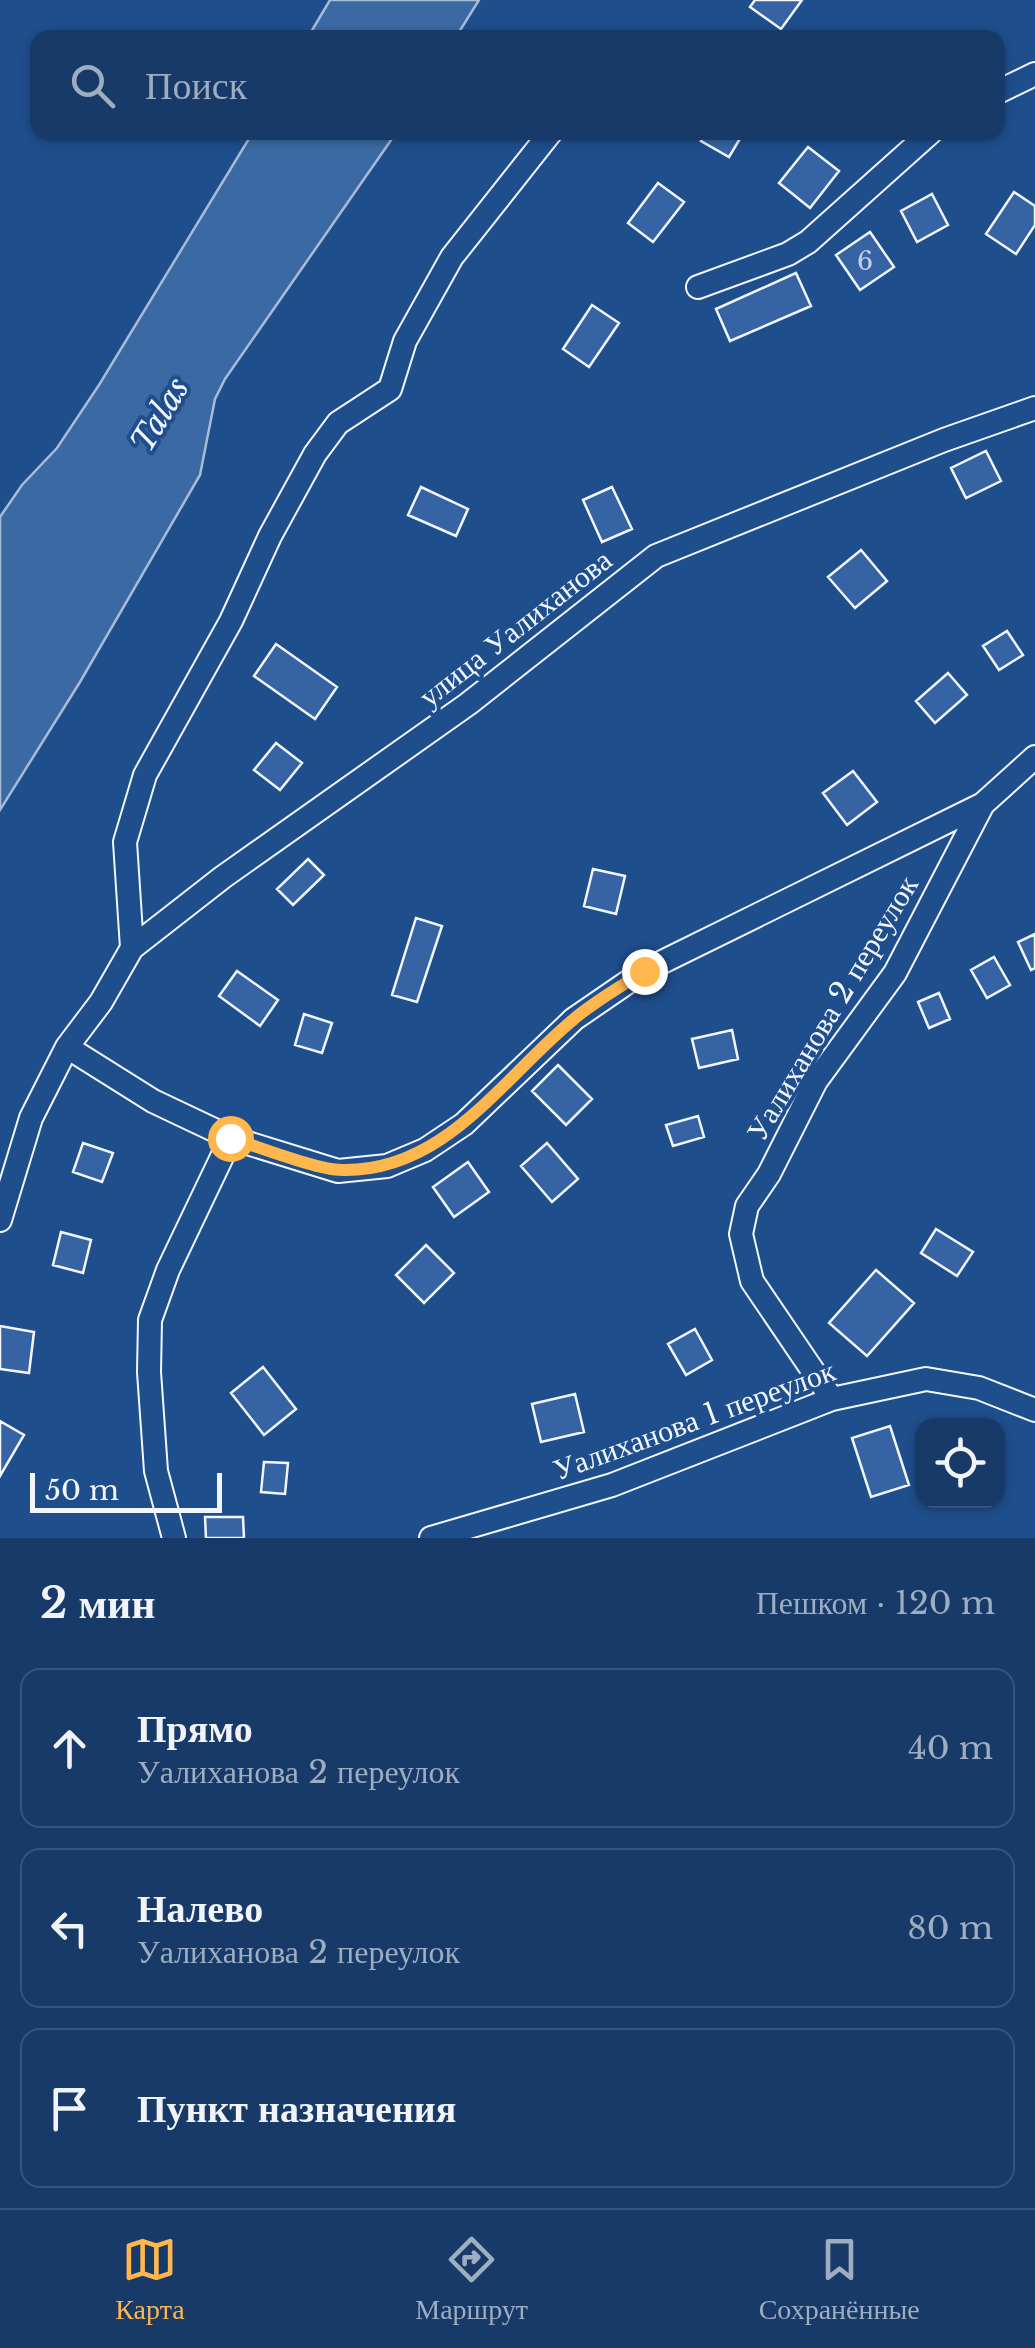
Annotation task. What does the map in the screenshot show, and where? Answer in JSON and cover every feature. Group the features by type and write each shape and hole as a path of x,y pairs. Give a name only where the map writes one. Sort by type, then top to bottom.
{"street":[{"path":"1005,89 1035,74"},
{"path":"132,948 125,842 145,774 231,621 314,454 338,423 390,389 406,341 452,258 545,140"},
{"path":"698,288 788,254 808,242 922,140"},
{"name":"улица Уалиханова","path":"0,1220 32,1118 67,1047 101,1002 132,948 223,877 468,704 656,556 944,440 1035,408"},
{"name":"Уалиханова 2 переулок","path":"67,1047 152,1101 230,1138 338,1171 387,1166 425,1150 464,1124 574,1019 644,971 983,804 1035,757"},
{"name":"Уалиханова 2 переулок","path":"832,1398 752,1280 741,1234 747,1206 769,1174 816,1080 895,973 983,804"},
{"path":"174,1538 156,1472 148,1372 150,1320 168,1270 230,1138"},
{"name":"Уалиханова 1 переулок","path":"432,1538 612,1485 832,1398 926,1379 979,1388 1035,1410"}],"water":[{"path":"330,0 479,0 460,30 312,30"},
{"name":"Talas","path":"248,140 391,140 225,379 215,399 200,475 80,682 0,810 0,517 22,485 57,448"}],"building":[{"path":"755,0 802,0 781,29 750,7"},
{"path":"702,140 739,140 729,157"},
{"path":"808,147 839,171 810,208 779,183"},
{"path":"658,183 684,202 653,242 628,223"},
{"path":"1014,192 1035,206 1035,225 1016,254 986,234"},
{"path":"932,194 948,225 917,242 901,211"},
{"path":"870,232 894,267 860,290 836,255"},
{"path":"796,273 811,306 730,341 716,309"},
{"path":"592,305 619,323 589,367 563,349"},
{"path":"986,451 1001,481 966,498 951,468"},
{"path":"421,487 468,509 456,536 408,515"},
{"path":"612,487 632,529 602,542 583,500"},
{"path":"861,550 887,581 855,608 828,577"},
{"path":"1007,631 1023,655 999,670 983,646"},
{"path":"276,644 337,687 315,719 254,676"},
{"path":"948,673 967,695 935,723 916,701"},
{"path":"276,743 302,763 280,790 254,770"},
{"path":"853,771 877,802 847,825 823,793"},
{"path":"308,859 324,875 293,905 277,889"},
{"path":"593,869 625,876 616,914 584,906"},
{"path":"416,918 442,926 417,1002 392,995"},
{"path":"1035,934 1035,968 1031,970 1018,942"},
{"path":"994,957 1010,985 987,998 971,970"},
{"path":"237,971 278,1000 260,1026 219,996"},
{"path":"939,993 950,1019 929,1028 918,1002"},
{"path":"304,1014 332,1023 322,1053 295,1045"},
{"path":"732,1030 738,1059 699,1068 692,1039"},
{"path":"558,1065 592,1099 566,1125 532,1091"},
{"path":"698,1116 704,1137 673,1146 666,1125"},
{"path":"83,1143 113,1153 102,1182 73,1172"},
{"path":"547,1143 578,1179 552,1202 521,1166"},
{"path":"468,1162 489,1192 454,1217 433,1187"},
{"path":"936,1229 973,1252 957,1276 921,1253"},
{"path":"61,1232 91,1240 83,1273 53,1265"},
{"path":"426,1245 454,1273 424,1303 396,1275"},
{"path":"876,1270 914,1303 867,1356 829,1323"},
{"path":"0,1326 34,1332 29,1373 0,1369"},
{"path":"695,1329 712,1360 686,1375 668,1344"},
{"path":"263,1367 296,1409 264,1435 231,1393"},
{"path":"575,1394 584,1432 541,1442 532,1404"},
{"path":"0,1421 24,1435 0,1476"},
{"path":"890,1426 909,1485 871,1497 852,1438"},
{"path":"264,1462 288,1463 285,1494 261,1492"},
{"path":"205,1517 243,1517 244,1538 206,1538"}],"route":[{"path":"230,1138 338,1171 387,1166 425,1150 464,1124 574,1019 644,971"}]}
